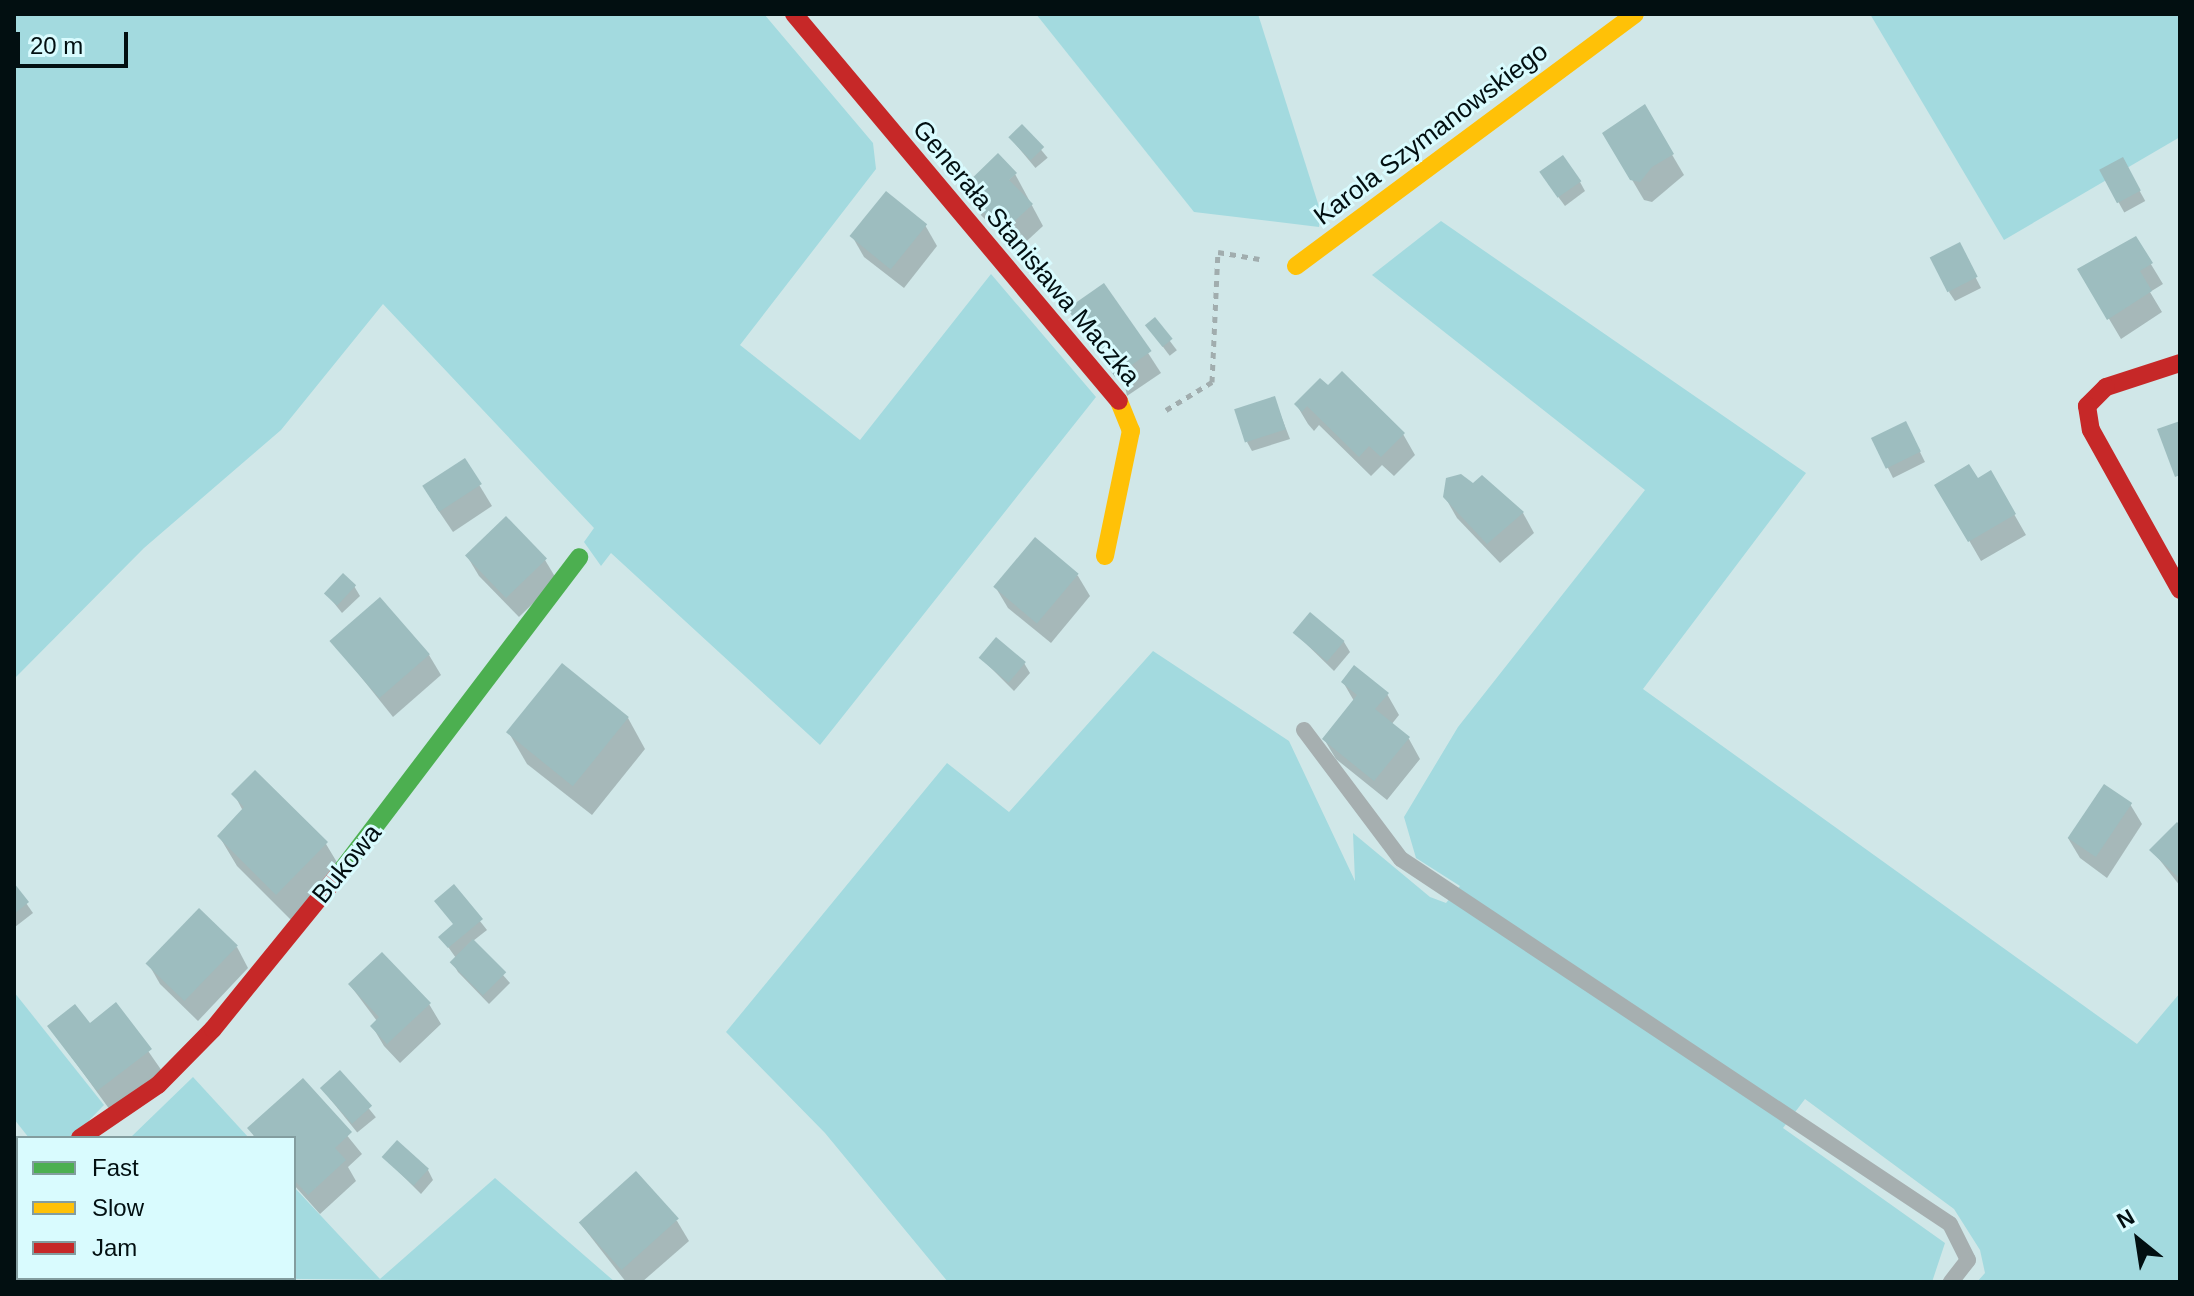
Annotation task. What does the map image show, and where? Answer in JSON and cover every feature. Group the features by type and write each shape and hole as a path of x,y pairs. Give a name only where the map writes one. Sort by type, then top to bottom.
{"street":[{"name":"Generała Stanisława Maczka","path":"794,14 1125,409 1131,431"},
{"name":"Karola Szymanowskiego","path":"1296,266 1635,14"},
{"path":"2180,363 2106,387 2087,406 2091,430 2180,590"},
{"path":"1105,556 1131,431"},
{"name":"Bukowa","path":"83,1136 158,1085 213,1029 372,833 579,557"}],"lane":[{"path":"1304,730 1401,859 1950,1224 1968,1260 1951,1282"}],"path":[{"path":"1131,431 1212,382 1218,252 1296,266"}],"shaded area":[{"path":"14,14 764,14 873,143 876,169 740,345 860,440 991,274 1096,397 820,745 611,553 601,566 584,542 594,528 383,304 281,430 144,548 14,679"},
{"path":"1036,14 1258,14 1321,213 1319,227 1194,212"},
{"path":"1870,14 2180,14 2180,137 2004,240"},
{"path":"1441,221 1806,473 1643,689 2137,1044 2180,993 2180,1282 1977,1282 1985,1273 1980,1250 1954,1209 1805,1099 1783,1128 1945,1243 1932,1282 948,1282 825,1133 726,1032 947,763 1009,812 1153,651 1289,741 1355,881 1353,833 1430,897 1446,903 1460,886 1416,858 1404,817 1458,727 1645,490 1372,275"},
{"path":"14,992 104,1105 74,1136 27,1136 14,1119"},
{"path":"193,1077 247,1136 132,1136"},
{"path":"495,1178 615,1282 296,1279 296,1189 380,1279"}],"building":[{"path":"1645,104 1674,154 1652,167 1640,182 1630,180 1602,133"},
{"path":"1022,124 1044,147 1031,160 1008,137"},
{"path":"998,153 1017,173 1009,180 1033,204 1003,232 961,189"},
{"path":"1563,155 1581,181 1558,198 1539,172"},
{"path":"2123,157 2141,191 2117,203 2099,170"},
{"path":"886,191 927,224 891,269 849,236"},
{"path":"2136,236 2153,263 2140,271 2152,291 2107,320 2077,269"},
{"path":"1960,242 1978,277 1947,292 1930,257"},
{"path":"1104,283 1152,351 1115,377 1067,309"},
{"path":"1155,317 1173,339 1163,347 1145,325"},
{"path":"1342,371 1405,433 1381,457 1369,446 1359,457 1307,406 1302,412 1294,404 1320,378 1328,385"},
{"path":"1275,396 1286,429 1245,443 1234,409"},
{"path":"1906,421 1921,452 1886,469 1871,438"},
{"path":"2180,421 2180,475 2175,477 2157,429"},
{"path":"465,458 482,484 439,512 422,486"},
{"path":"1969,464 1978,478 1991,470 2016,514 1968,542 1934,485"},
{"path":"1461,474 1473,483 1482,475 1524,512 1487,544 1443,497 1446,478"},
{"path":"506,516 547,558 506,598 465,556"},
{"path":"1035,537 1079,574 1037,623 993,587"},
{"path":"343,573 356,585 337,606 324,593"},
{"path":"380,597 430,654 379,698 329,641"},
{"path":"1310,612 1344,641 1327,662 1293,633"},
{"path":"996,637 1026,662 1009,683 979,658"},
{"path":"562,663 629,717 573,786 506,732"},
{"path":"1354,665 1389,693 1375,709 1410,737 1374,781 1322,739 1357,695 1341,682"},
{"path":"255,770 328,842 276,895 217,836 244,807 231,794"},
{"path":"2104,784 2132,803 2096,857 2068,838"},
{"path":"2177,822 2180,825 2180,879 2149,850"},
{"path":"14,883 29,902 14,914"},
{"path":"454,884 483,919 448,948 438,937 453,924 434,901"},
{"path":"199,908 238,946 184,1001 146,963"},
{"path":"473,939 506,972 483,996 450,962"},
{"path":"382,952 431,1003 387,1044 370,1026 379,1017 348,984"},
{"path":"116,1002 152,1049 97,1091 47,1026 75,1004 90,1023"},
{"path":"340,1070 372,1106 352,1124 320,1088"},
{"path":"303,1078 352,1132 335,1148 346,1160 308,1195 296,1182 296,1136 254,1136 247,1128"},
{"path":"397,1140 429,1169 414,1186 382,1157"},
{"path":"636,1171 679,1219 622,1270 579,1223"}],"traffic: fast":[{"path":"338,875 579,557"}],"traffic: slow":[{"path":"1296,266 1635,14"},
{"path":"1105,556 1131,431 1119,401"}],"traffic: jam":[{"path":"794,14 1119,401"},
{"path":"2180,363 2106,387 2087,406 2091,430 2180,590"},
{"path":"83,1136 158,1085 213,1029 338,875"}]}
